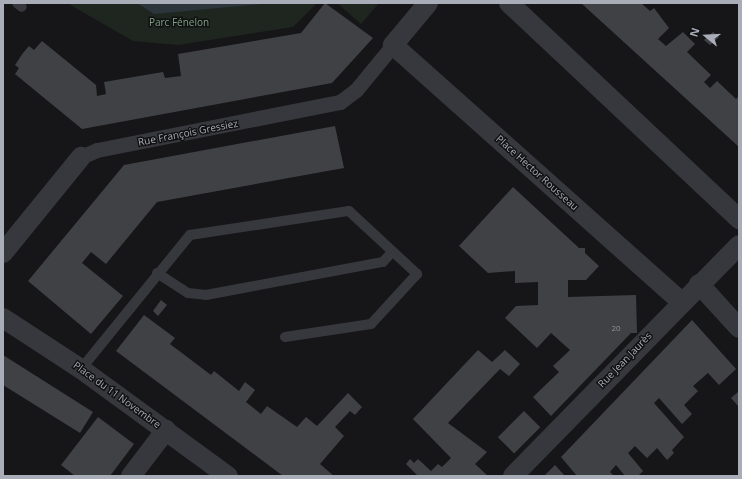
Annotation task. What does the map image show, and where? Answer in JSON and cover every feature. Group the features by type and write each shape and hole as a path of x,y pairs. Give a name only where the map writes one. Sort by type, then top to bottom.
{"street":[{"path":"393,45 428,3"},
{"path":"509,3 739,219"},
{"name":"Rue François Gressiez","path":"3,253 81,157 97,150 331,105 352,94 393,45"},
{"name":"Place Hector Rousseau","path":"393,45 681,302"},
{"name":"Rue Jean Jaurès","path":"513,476 681,302 739,245"},
{"path":"699,284 739,328"},
{"name":"Place du 11 Novembre","path":"3,318 81,368 228,476"},
{"path":"131,476 166,430"}],"lane":[{"path":"81,368 157,273 190,235 348,210 417,274 370,324 285,338"},
{"path":"157,273 188,293 206,295 383,262 392,252"}],"green space":[{"name":"Parc Fénelon","path":"67,3 317,3 293,27 178,45 133,41"},
{"path":"337,3 379,3 361,24"}],"shaded area":[{"path":"137,3 273,3 154,14"}],"building":[{"path":"325,3 373,38 332,83 82,129 15,74 19,68 15,65 23,53 29,46 34,50 42,41 96,85 97,96 106,94 104,82 163,72 165,78 181,76 178,54 301,33"},
{"path":"581,3 641,3 650,11 654,8 669,28 658,39 666,46 683,32 695,44 687,52 711,75 704,82 710,88 717,81 736,99 739,96 739,147"},
{"path":"713,32 719,37 710,45 704,40"},
{"path":"335,126 344,168 157,202 106,264 91,252 82,263 123,296 91,334 28,281 124,165"},
{"path":"513,187 579,248 585,248 585,253 599,266 586,280 568,280 568,297 636,295 637,333 631,333 551,416 533,397 559,372 553,366 570,350 551,333 537,348 505,318 516,306 538,305 538,282 515,283 515,271 488,273 459,246"},
{"path":"161,300 167,305 158,316 153,311"},
{"path":"144,315 175,338 170,344 211,375 214,371 239,391 245,382 255,390 246,402 261,414 267,406 297,427 306,417 317,426 348,393 362,407 355,415 350,411 335,427 344,436 320,464 334,476 283,476 116,351"},
{"path":"692,320 736,369 719,385 708,373 693,386 698,391 684,405 692,414 682,424 659,398 654,403 684,437 672,450 674,453 667,460 657,448 647,458 635,446 628,453 643,471 638,476 625,476 616,465 610,472 614,476 577,476 561,457"},
{"path":"478,350 492,362 505,350 520,364 509,376 500,369 448,423 487,452 475,464 488,476 418,476 406,464 410,459 414,463 418,459 431,471 438,464 442,467 451,458 413,419"},
{"path":"3,355 93,412 80,433 3,385"},
{"path":"739,391 739,405 738,406 731,398"},
{"path":"524,411 540,427 514,453 498,437"},
{"path":"98,417 134,444 110,476 75,476 61,465"},
{"path":"555,465 565,476 544,476"}]}
